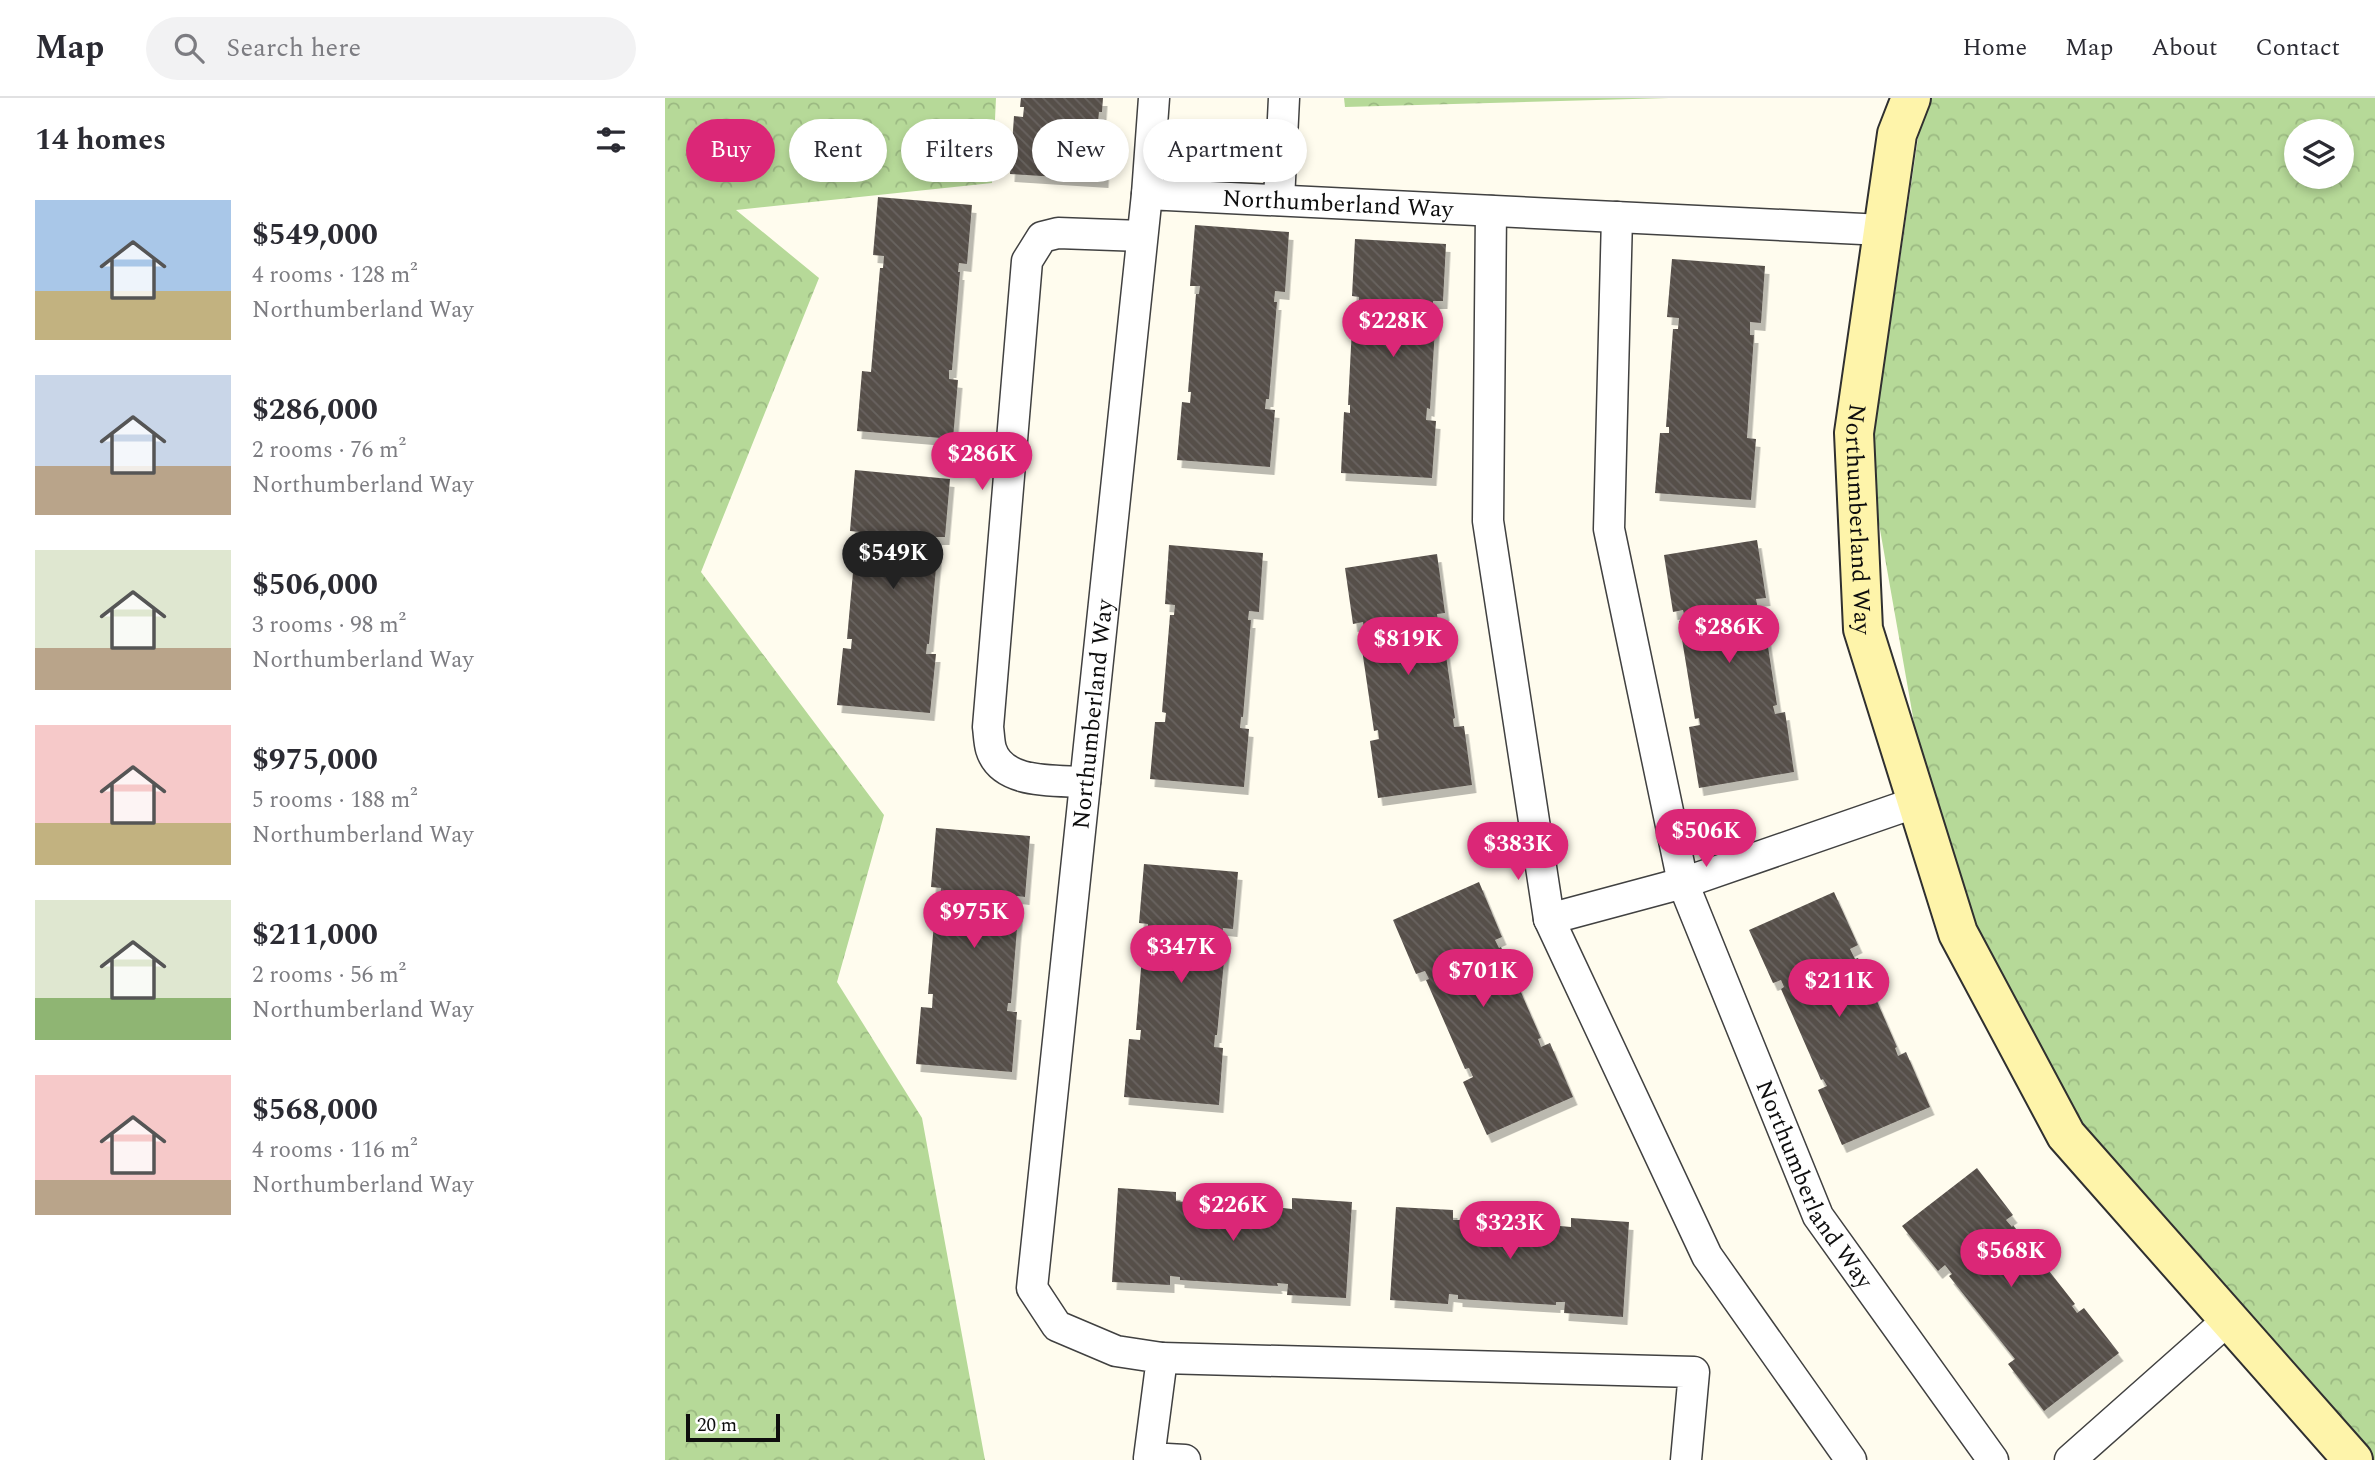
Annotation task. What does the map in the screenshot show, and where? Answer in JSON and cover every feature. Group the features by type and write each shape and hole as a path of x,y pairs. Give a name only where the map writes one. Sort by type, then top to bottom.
{"street":[{"path":"1147,194 1154,98"},
{"path":"1279,200 1284,98"},
{"name":"Northumberland Way","path":"1911,98 1897,134 1854,433 1863,629 1958,933 2066,1135 2353,1460"},
{"name":"Northumberland Way","path":"1686,1460 1694,1371 1162,1358 1116,1351 1057,1326 1032,1288 1147,194 1883,230"},
{"path":"1491,211 1488,521 1549,919 1707,1256 1851,1460"},
{"name":"Northumberland Way","path":"1617,217 1609,529 1683,883 1818,1216 1993,1460"},
{"path":"1085,782 1024,778 1006,770 991,751 988,727 1027,261 1042,237 1058,233 1142,236"},
{"path":"1549,919 1683,883 1917,802"},
{"path":"2070,1460 2229,1319"},
{"path":"1162,1358 1149,1458 1185,1460"}],"green space":[{"path":"665,98 996,98 995,119 901,119 901,182 992,183 736,210 819,278 701,572 884,815 837,982 922,1118 985,1460 665,1460"},
{"path":"1344,98 1669,98 1345,107"},
{"path":"1924,98 2375,98 2375,1460 2370,1460 2067,1106 1935,842 1869,467"}],"building":[{"path":"1021,98 1103,98 1098,119 1032,119 1032,175 1018,175 1018,119 1014,119 1014,116 1023,117 1024,107 1020,107"},
{"path":"878,197 972,205 967,264 959,263 952,370 949,370 949,379 958,380 953,439 857,431 862,371 871,372 880,268 883,268 884,256 873,255"},
{"path":"1195,225 1289,232 1285,292 1275,291 1274,302 1277,302 1269,399 1266,399 1265,409 1275,410 1270,467 1177,460 1182,402 1190,403 1191,392 1188,392 1196,294 1199,294 1200,286 1190,286"},
{"path":"1355,239 1446,244 1443,301 1433,301 1433,312 1436,313 1430,409 1427,408 1426,420 1436,421 1432,478 1341,473 1344,412 1350,413 1348,405 1353,308 1359,308 1359,297 1352,296"},
{"path":"1672,259 1765,266 1761,323 1750,322 1750,335 1754,335 1747,438 1756,439 1751,500 1655,493 1660,433 1669,433 1669,427 1666,427 1673,329 1678,329 1679,318 1667,317"},
{"path":"855,470 950,479 945,537 935,537 934,546 938,546 926,654 936,654 930,713 837,705 843,648 851,649 852,639 847,639 856,539 859,539 860,532 850,531"},
{"path":"1757,540 1766,598 1756,599 1758,609 1762,608 1777,705 1773,706 1775,714 1785,712 1794,772 1699,788 1689,727 1700,725 1699,718 1695,719 1679,621 1685,620 1683,610 1673,612 1664,555"},
{"path":"1169,545 1263,553 1259,612 1249,611 1248,620 1251,620 1240,728 1249,729 1244,787 1150,779 1155,722 1165,722 1166,713 1162,712 1170,615 1174,615 1175,605 1165,604"},
{"path":"1437,554 1445,613 1437,614 1438,621 1441,621 1454,727 1464,726 1472,785 1378,798 1370,741 1379,739 1378,730 1374,731 1360,636 1365,635 1363,622 1353,624 1345,568"},
{"path":"936,828 1030,836 1025,897 1017,896 1016,904 1019,904 1011,1003 1008,1003 1007,1011 1017,1012 1012,1072 916,1064 921,1007 932,1008 933,994 928,994 936,899 940,900 941,888 931,887"},
{"path":"1144,864 1238,872 1233,929 1223,928 1222,939 1226,940 1214,1047 1223,1048 1219,1105 1124,1097 1129,1039 1140,1040 1141,1030 1136,1030 1144,932 1148,931 1148,924 1139,923"},
{"path":"1479,882 1502,937 1495,940 1499,948 1501,947 1541,1038 1538,1039 1541,1047 1550,1043 1573,1097 1487,1135 1463,1082 1473,1077 1469,1068 1465,1069 1426,980 1429,979 1425,971 1416,974 1393,920"},
{"path":"1834,892 1858,945 1850,949 1855,959 1858,958 1897,1047 1898,1056 1906,1052 1930,1107 1842,1145 1818,1090 1827,1086 1823,1079 1821,1080 1781,989 1784,987 1781,980 1773,983 1749,930"},
{"path":"1977,1168 2013,1215 2006,1220 2012,1227 2013,1225 2075,1304 2072,1306 2077,1313 2084,1308 2119,1353 2044,1411 2008,1364 2015,1359 1949,1276 1952,1274 1945,1265 1938,1271 1902,1226"},
{"path":"1118,1188 1176,1192 1176,1201 1185,1202 1185,1199 1283,1205 1283,1208 1292,1209 1292,1198 1352,1202 1346,1298 1287,1295 1288,1284 1277,1283 1278,1286 1180,1280 1180,1277 1170,1276 1170,1285 1112,1282"},
{"path":"1396,1207 1453,1210 1453,1220 1463,1220 1463,1217 1560,1223 1560,1226 1571,1227 1571,1218 1629,1222 1623,1317 1564,1313 1565,1302 1556,1302 1556,1305 1458,1299 1458,1295 1449,1294 1448,1304 1390,1300"}]}
